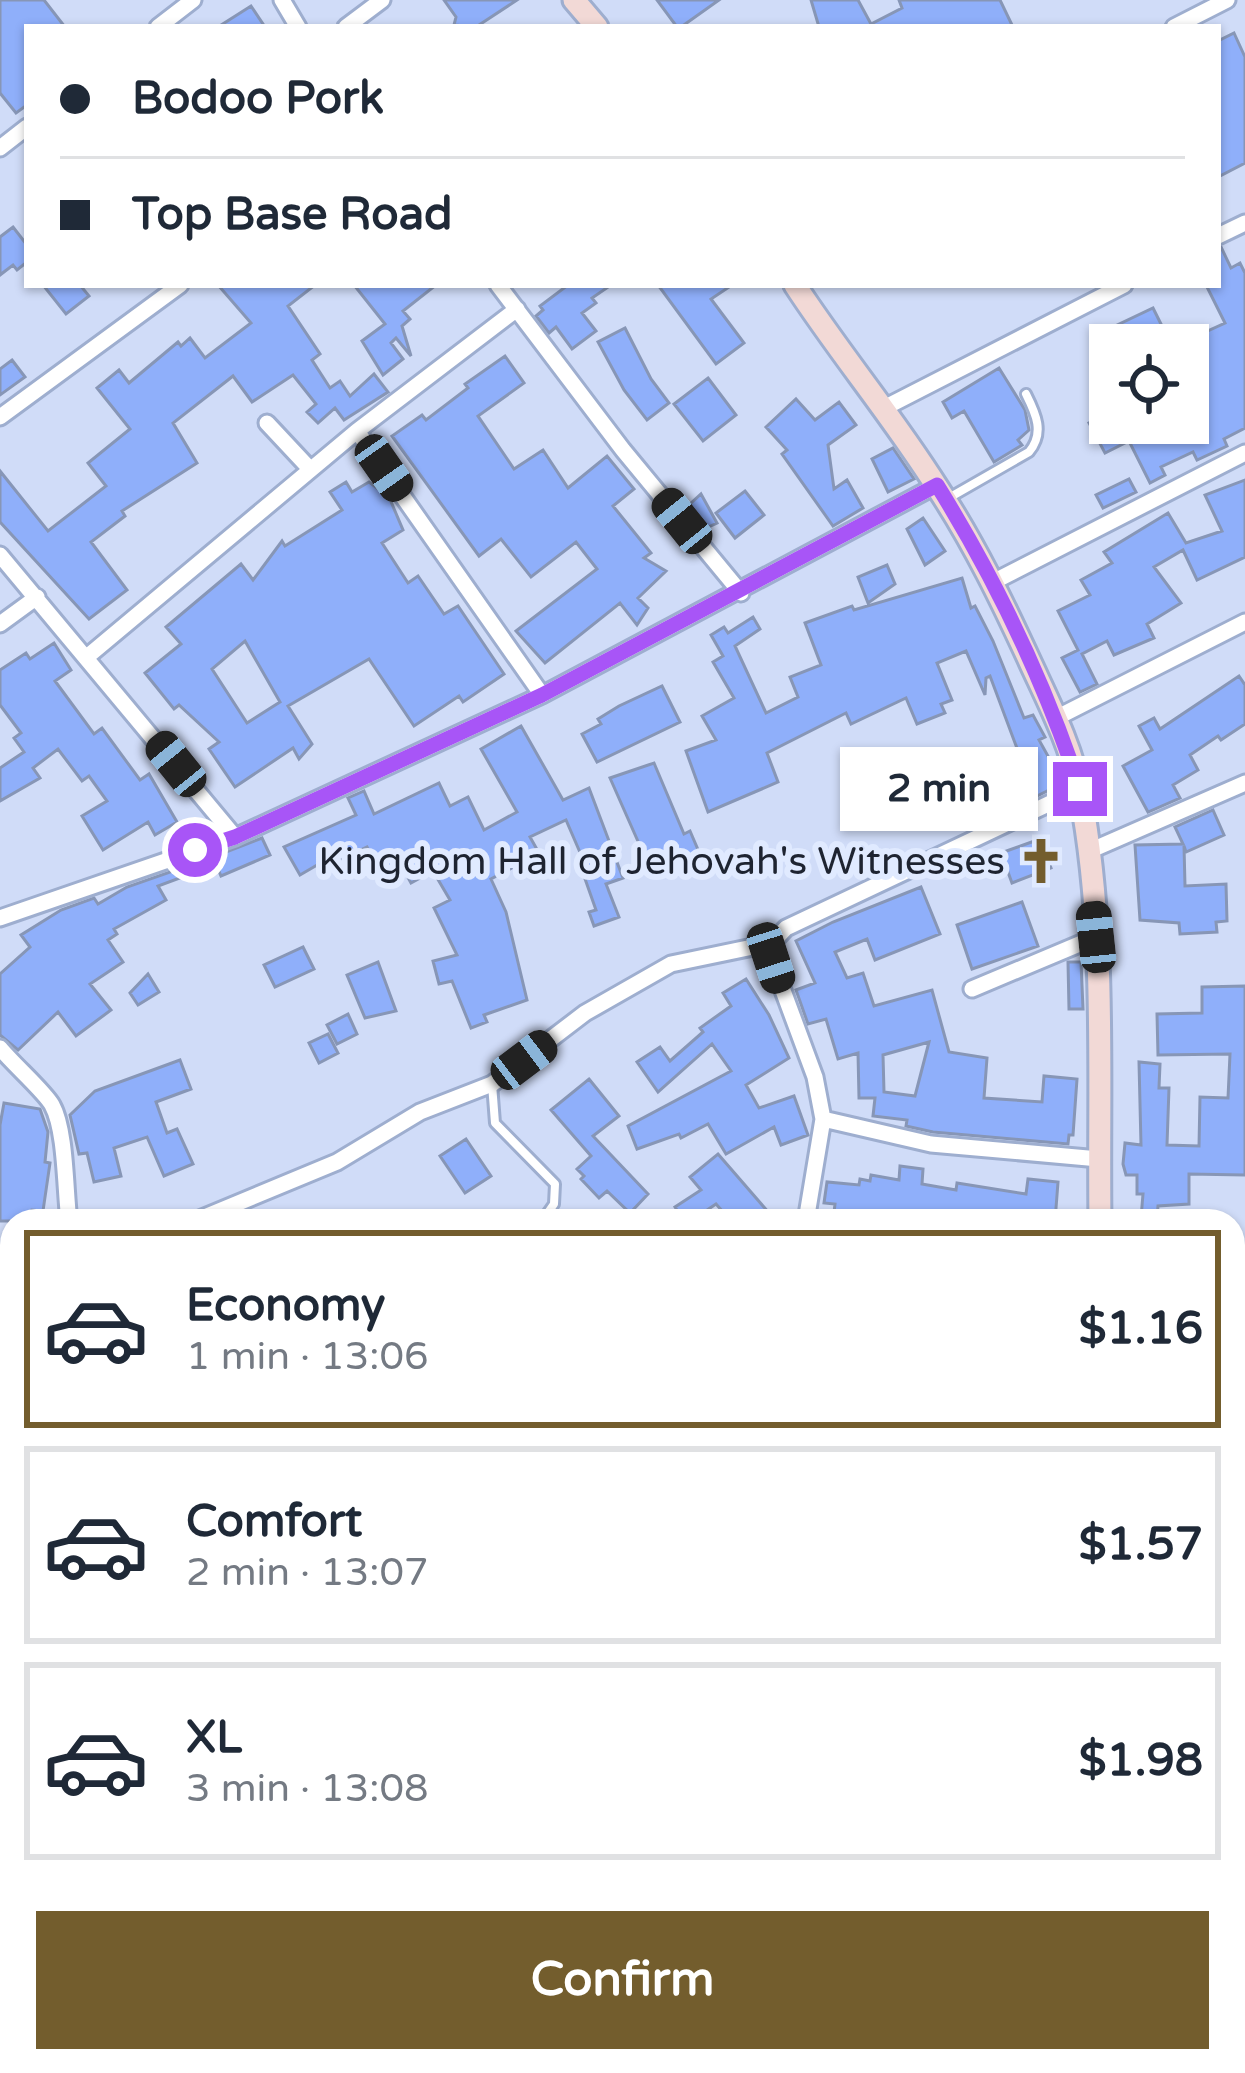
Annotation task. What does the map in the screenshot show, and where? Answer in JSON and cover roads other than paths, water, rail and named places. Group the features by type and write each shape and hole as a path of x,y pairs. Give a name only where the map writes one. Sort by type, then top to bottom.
{"street":[{"path":"162,24 193,0"},
{"path":"350,24 382,0"},
{"path":"574,0 594,24"},
{"path":"1180,24 1227,0"},
{"path":"0,148 24,129"},
{"path":"0,417 176,288"},
{"path":"500,288 741,593"},
{"path":"797,288 941,492 993,582 1056,718 1080,789 1096,937 1100,1209"},
{"path":"884,408 1118,288"},
{"path":"88,656 358,430 517,309"},
{"path":"267,423 310,470"},
{"path":"358,430 542,695"},
{"path":"993,582 1245,453"},
{"path":"0,918 235,837 542,695 941,492"},
{"path":"0,555 235,837"},
{"path":"0,624 37,597"},
{"path":"1056,718 1245,622"},
{"path":"1088,852 1245,783"},
{"path":"224,1209 337,1162 420,1112 492,1084 585,1013 671,964 772,943 786,928 1080,789"},
{"path":"972,989 1096,937"},
{"path":"772,943 771,958 815,1077 823,1119 808,1209"},
{"path":"0,1048 51,1101 61,1127 68,1209"},
{"path":"823,1119 931,1144 1099,1159"}],"lane":[{"path":"941,492 1029,452 1036,444 1038,422 1026,394"},
{"path":"492,1084 495,1123 554,1184 550,1209"}],"place":[{"name":"Kingdom Hall of Jehovah's Witnesses","path":"1041,861"}]}
